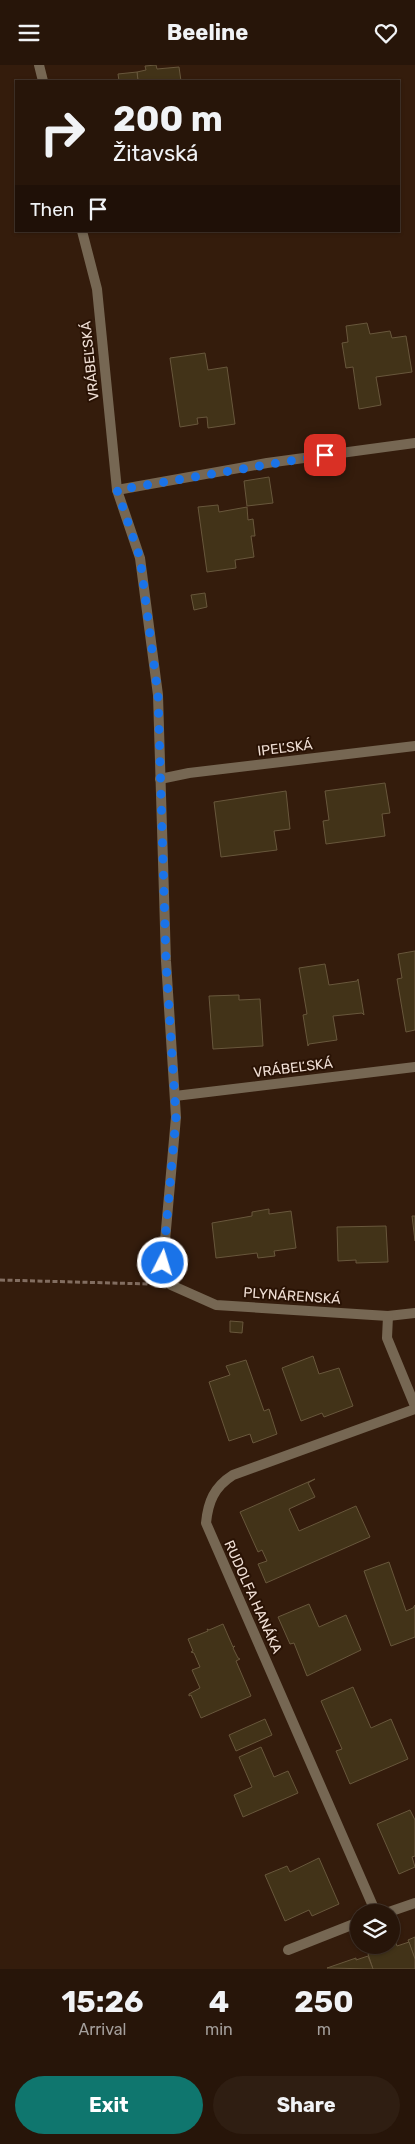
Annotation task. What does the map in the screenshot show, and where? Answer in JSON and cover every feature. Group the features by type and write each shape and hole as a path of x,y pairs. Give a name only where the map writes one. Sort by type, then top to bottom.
{"street":[{"path":"39,65 43,80"},
{"name":"VRÁBEĽSKÁ","path":"82,232 97,289 117,490 140,558 158,695 166,961 176,1117 163,1263 171,1285"},
{"path":"117,490 266,463 415,443"},
{"name":"IPEĽSKÁ","path":"160,779 189,773 415,746"},
{"name":"VRÁBEĽSKÁ","path":"175,1096 415,1067"},
{"name":"PLYNÁRENSKÁ","path":"171,1285 216,1305 388,1316 415,1313"},
{"name":"RUDOLFA HANÁKA","path":"372,1904 206,1523 207,1509 218,1487 233,1475 415,1408 387,1338 388,1316"},
{"path":"400,1908 415,1903"},
{"path":"288,1950 350,1926"}],"path":[{"path":"0,1280 171,1285"}],"building":[{"path":"156,65 157,69 179,67 181,80 138,80 137,72 146,70 145,66"},
{"path":"137,72 138,80 119,80 118,74"},
{"path":"367,323 370,334 390,331 392,338 406,336 412,372 376,377 381,405 359,409 353,367 346,368 342,343 348,342 346,326"},
{"path":"205,353 208,370 227,367 235,424 208,428 207,417 197,418 198,424 180,427 170,358"},
{"path":"269,477 273,503 247,506 244,481"},
{"path":"218,505 219,512 247,507 248,520 253,519 255,536 251,536 254,557 235,560 236,568 207,572 198,507"},
{"path":"205,593 207,607 194,610 191,595"},
{"path":"385,783 390,813 382,814 385,836 326,844 323,821 329,820 325,791"},
{"path":"286,791 290,829 274,831 277,850 221,857 214,802"},
{"path":"415,951 415,1030 406,1032 397,979 402,978 398,954"},
{"path":"325,964 329,985 357,981 358,979 364,1015 362,1013 333,1016 337,1040 309,1044 308,1046 303,1015 307,1014 299,968"},
{"path":"239,995 239,1000 260,999 263,1046 213,1049 209,996"},
{"path":"269,1209 269,1214 291,1211 296,1248 274,1251 275,1256 258,1258 257,1253 216,1258 212,1223 252,1216 252,1212"},
{"path":"412,1216 415,1216 415,1241"},
{"path":"386,1226 388,1262 356,1263 356,1260 338,1261 337,1227"},
{"path":"230,1321 243,1322 242,1333 230,1332"},
{"path":"313,1356 319,1374 339,1368 353,1406 324,1417 322,1413 301,1421 282,1368"},
{"path":"246,1360 264,1411 269,1409 277,1434 253,1443 250,1434 229,1441 209,1382 230,1375 226,1366"},
{"path":"315,1479 308,1483 315,1497 289,1509 299,1531 356,1506 370,1537 266,1583 258,1564 267,1561 262,1550 258,1552 240,1512"},
{"path":"389,1562 406,1611 415,1605 415,1637 391,1646 364,1571"},
{"path":"309,1604 319,1627 346,1615 361,1650 307,1676 294,1643 290,1644 278,1617"},
{"path":"223,1624 233,1647 235,1646 233,1648 240,1659 236,1661 251,1696 201,1718 191,1695 189,1696 189,1694 200,1688 192,1670 200,1667 194,1653 191,1652 193,1651 188,1639 208,1631 207,1629 209,1630"},
{"path":"353,1687 371,1728 391,1719 408,1759 350,1784 336,1751 342,1749 321,1701"},
{"path":"265,1719 272,1735 236,1751 229,1735"},
{"path":"261,1747 274,1777 288,1771 298,1793 243,1817 234,1795 252,1787 239,1757"},
{"path":"410,1810 415,1820 415,1856 412,1857 415,1867 399,1874 377,1824"},
{"path":"319,1858 339,1904 312,1916 309,1910 285,1921 265,1875 287,1866 290,1872"},
{"path":"415,1937 415,1959 408,1940"},
{"path":"409,1942 415,1959 415,1969 373,1969 368,1954 400,1954 400,1945"},
{"path":"368,1956 373,1969 327,1968 356,1958 356,1960"}],"route":[{"path":"163,1263 176,1117 166,961 158,695 140,558 117,490 266,463 325,455"}]}
